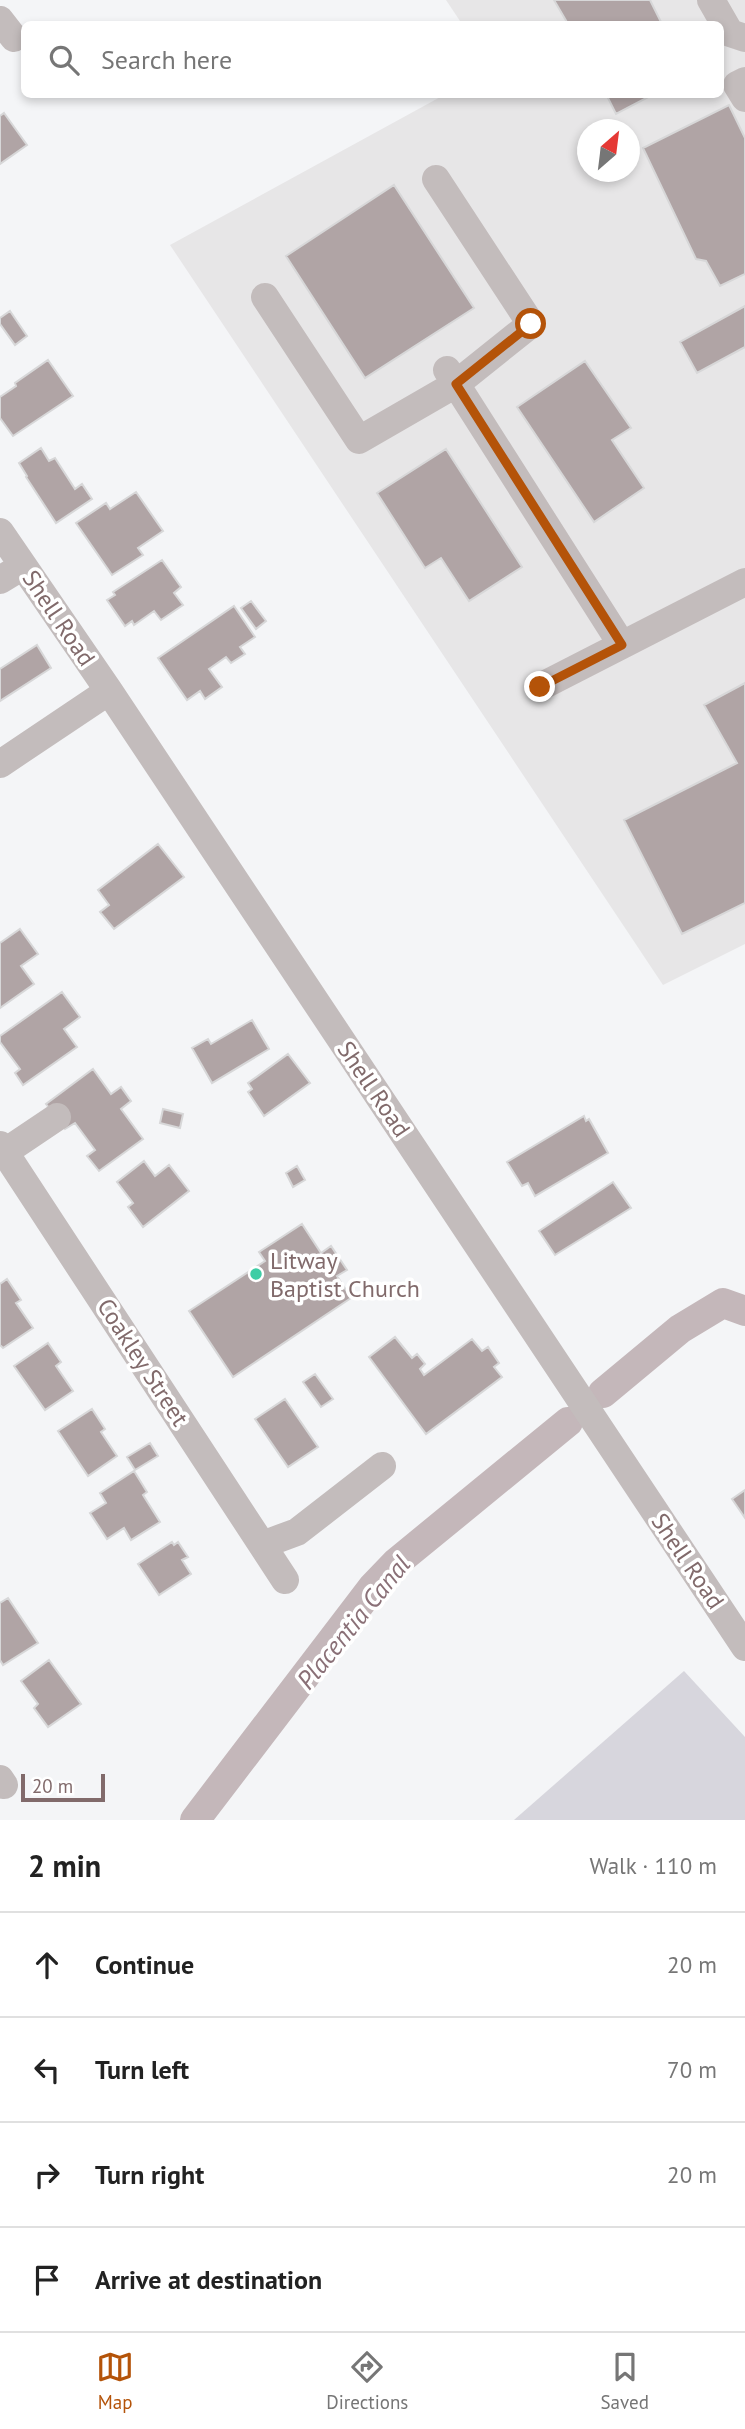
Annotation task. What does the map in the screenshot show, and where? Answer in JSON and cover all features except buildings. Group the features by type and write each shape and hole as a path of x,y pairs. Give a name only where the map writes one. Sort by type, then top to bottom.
{"street":[{"path":"711,0 723,21"},
{"path":"724,23 730,33 745,38"},
{"path":"745,81 737,85 745,99"},
{"path":"265,297 359,440 531,324 436,179"},
{"path":"451,376 622,645"},
{"name":"Shell Road","path":"0,532 12,573 109,691 745,1647"},
{"path":"540,687 745,582"},
{"path":"0,764 109,691"},
{"path":"1,1147 57,1117"},
{"name":"Coakley Street","path":"1,1147 285,1580"},
{"path":"262,1545 297,1532 382,1466"}],"shaded area":[{"path":"446,0 745,0 745,944 663,985 170,245 439,98 724,98 724,21 460,21"},
{"path":"684,1671 745,1737 745,1820 514,1820"}],"waterway":[{"name":"Placentia Canal","path":"603,1393 680,1329 723,1303 745,1311"},
{"name":"Placentia Canal","path":"195,1820 372,1588 397,1562 568,1422"}],"place":[{"name":"Litway Baptist Church","path":"256,1274"}],"route":[{"path":"531,324 456,384 622,645 540,687"}]}
